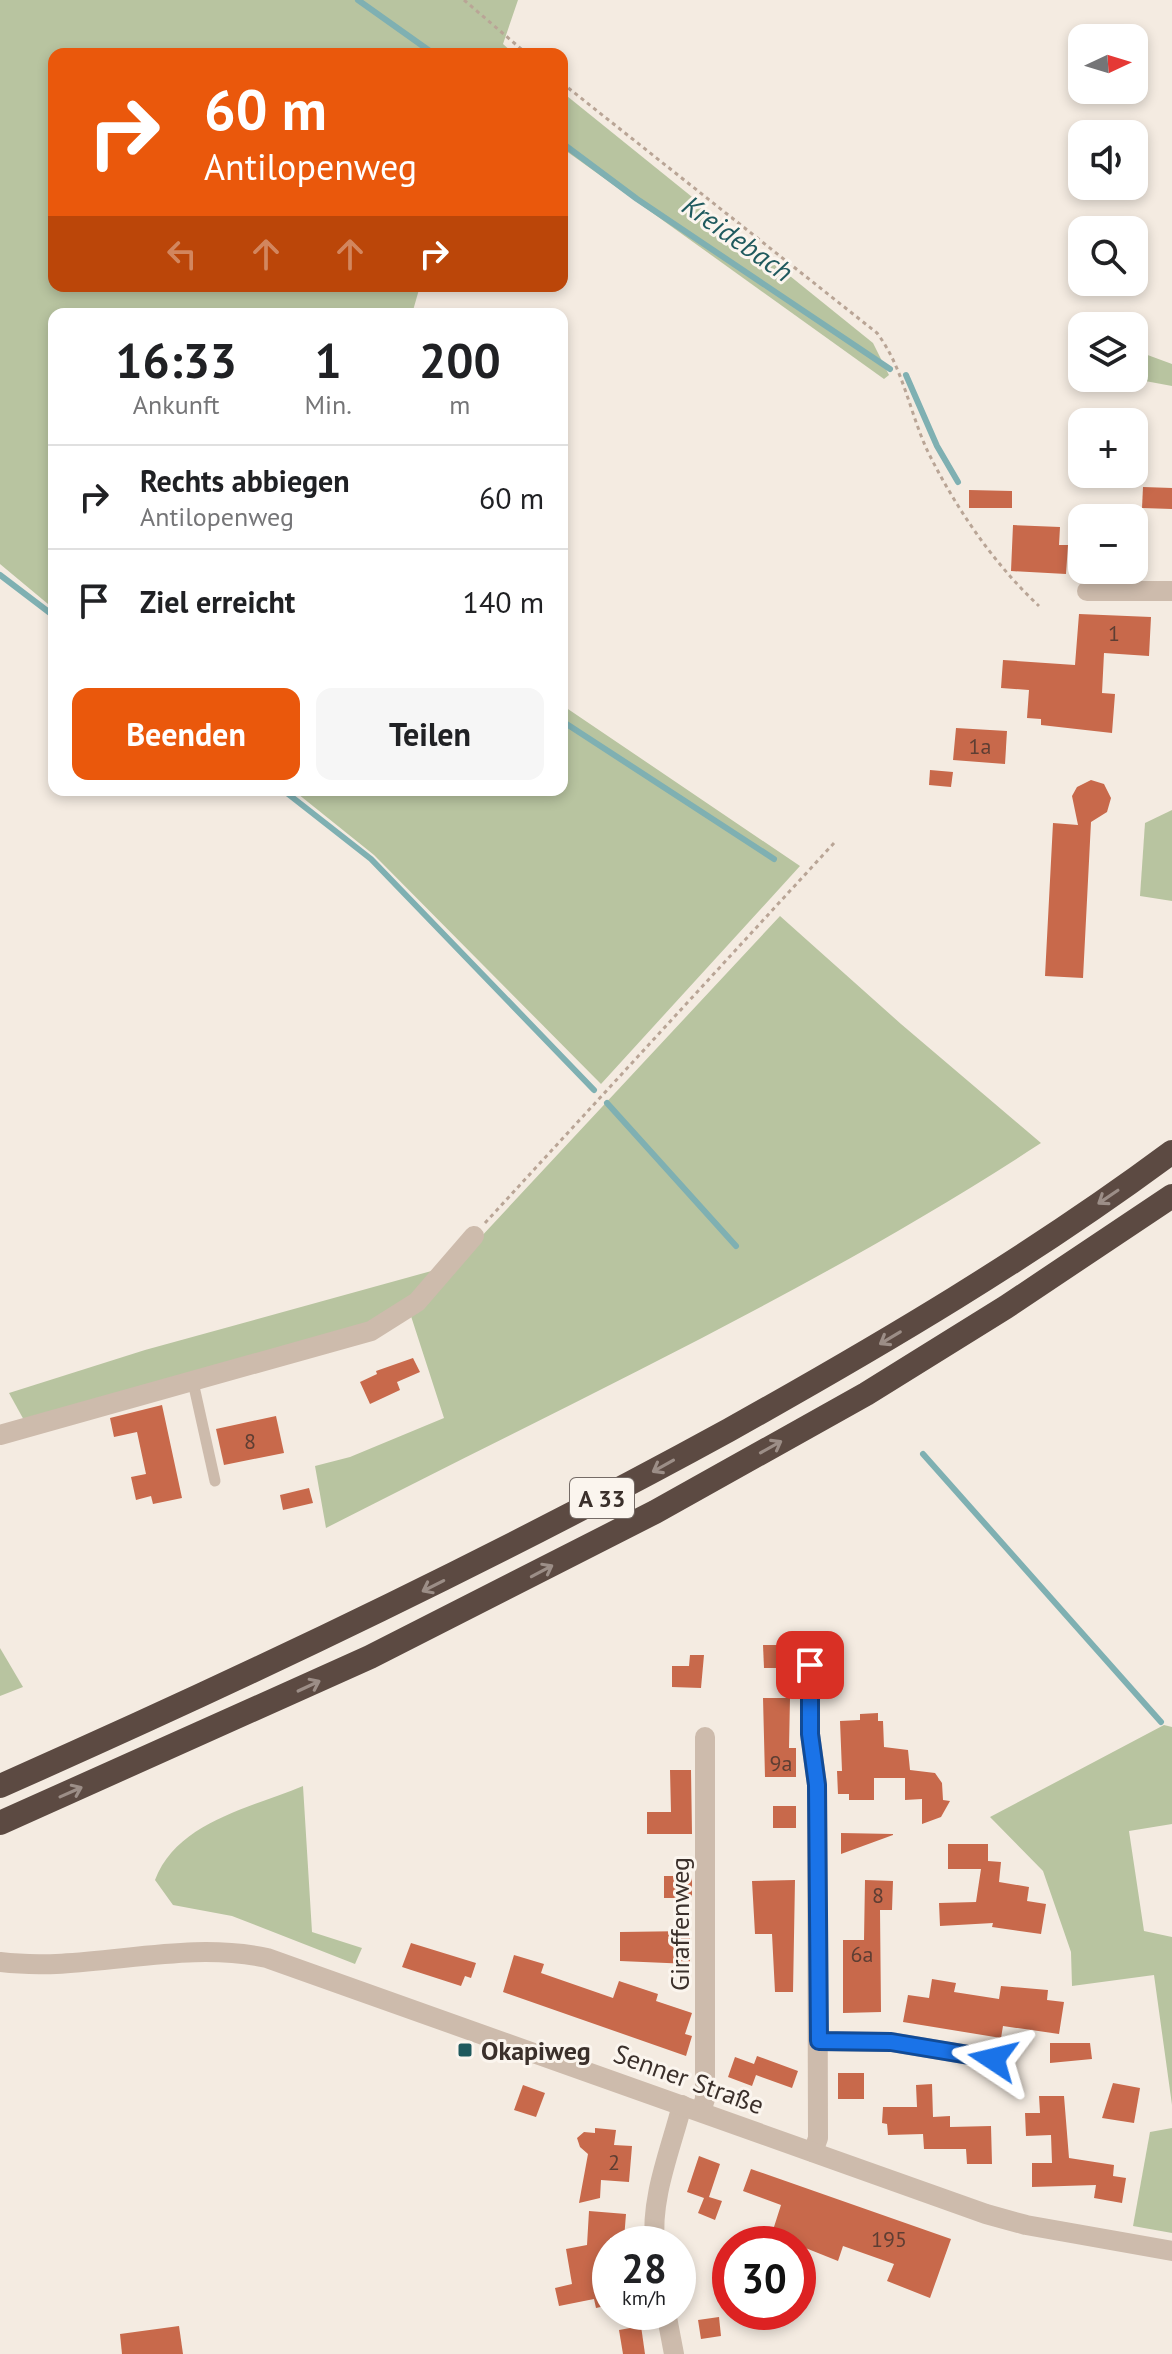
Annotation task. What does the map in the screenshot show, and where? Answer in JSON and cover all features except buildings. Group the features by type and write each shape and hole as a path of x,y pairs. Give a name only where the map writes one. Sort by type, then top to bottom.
{"highway":[{"name":"A 33","path":"0,1786 355,1626 636,1481 842,1367 990,1277 1172,1152"},
{"name":"A 33","path":"0,1823 370,1657 655,1512 866,1394 1006,1307 1172,1196"}],"street":[{"path":"1087,591 1172,591"},
{"path":"0,1435 371,1331 417,1302 474,1236"},
{"path":"810,1665 810,1734 817,1785 819,2041 818,2138 813,2152"},
{"name":"Giraffenweg","path":"692,2108 705,2099 705,1737"},
{"name":"Senner Straße","path":"0,1962 54,1965 184,1950 247,1954 291,1965 1026,2225 1172,2251"},
{"path":"819,2041 891,2042 993,2059"},
{"path":"657,2226 659,2197 692,2108"},
{"path":"669,2330 674,2354"}],"lane":[{"path":"193,1382 215,1481"}],"path":[{"path":"464,0 520,48"},
{"path":"568,88 877,333 891,355 928,451 972,528 1013,582 1039,606"},
{"path":"474,1236 562,1135 834,843"}],"green space":[{"path":"0,0 518,0 503,44 507,48 48,48 48,292 418,292 414,308 48,308 48,604 0,564"},
{"path":"568,97 873,343 889,375 884,379 568,152"},
{"path":"1148,355 1172,364 1172,386 1148,382"},
{"path":"568,709 800,866 601,1084 374,855 300,796 568,796"},
{"path":"1172,810 1172,901 1140,896 1145,823"},
{"path":"780,916 1041,1143 955,1197 779,1297 326,1528 315,1466 350,1457 444,1418 410,1313"},
{"path":"435,1270 412,1299 368,1327 25,1422 9,1393 145,1350"},
{"path":"0,1648 23,1687 0,1696"},
{"path":"1164,1725 1172,1727 1172,1824 1129,1831 1144,1931 1172,1937 1172,2105 1154,1975 1072,1986 1071,1952 1043,1871 990,1817"},
{"path":"303,1786 312,1932 362,1948 355,1964 232,1916 173,1905 155,1880 180,1844 198,1831 239,1810"},
{"path":"1172,2128 1172,2233 1133,2226 1150,2132"}],"waterway":[{"name":"Kreidebach","path":"358,0 426,48"},
{"name":"Kreidebach","path":"568,147 637,199 890,369"},
{"name":"Kreidebach","path":"906,375 937,446 958,482"},
{"path":"0,575 48,611"},
{"path":"568,725 774,859"},
{"path":"291,796 371,859 594,1090"},
{"path":"607,1103 736,1246"},
{"path":"923,1454 1161,1722"}],"place":[{"name":"Okapiweg","path":"465,2050"}],"route":[{"path":"810,1665 810,1734 817,1785 819,2041 891,2042 993,2059"}]}
